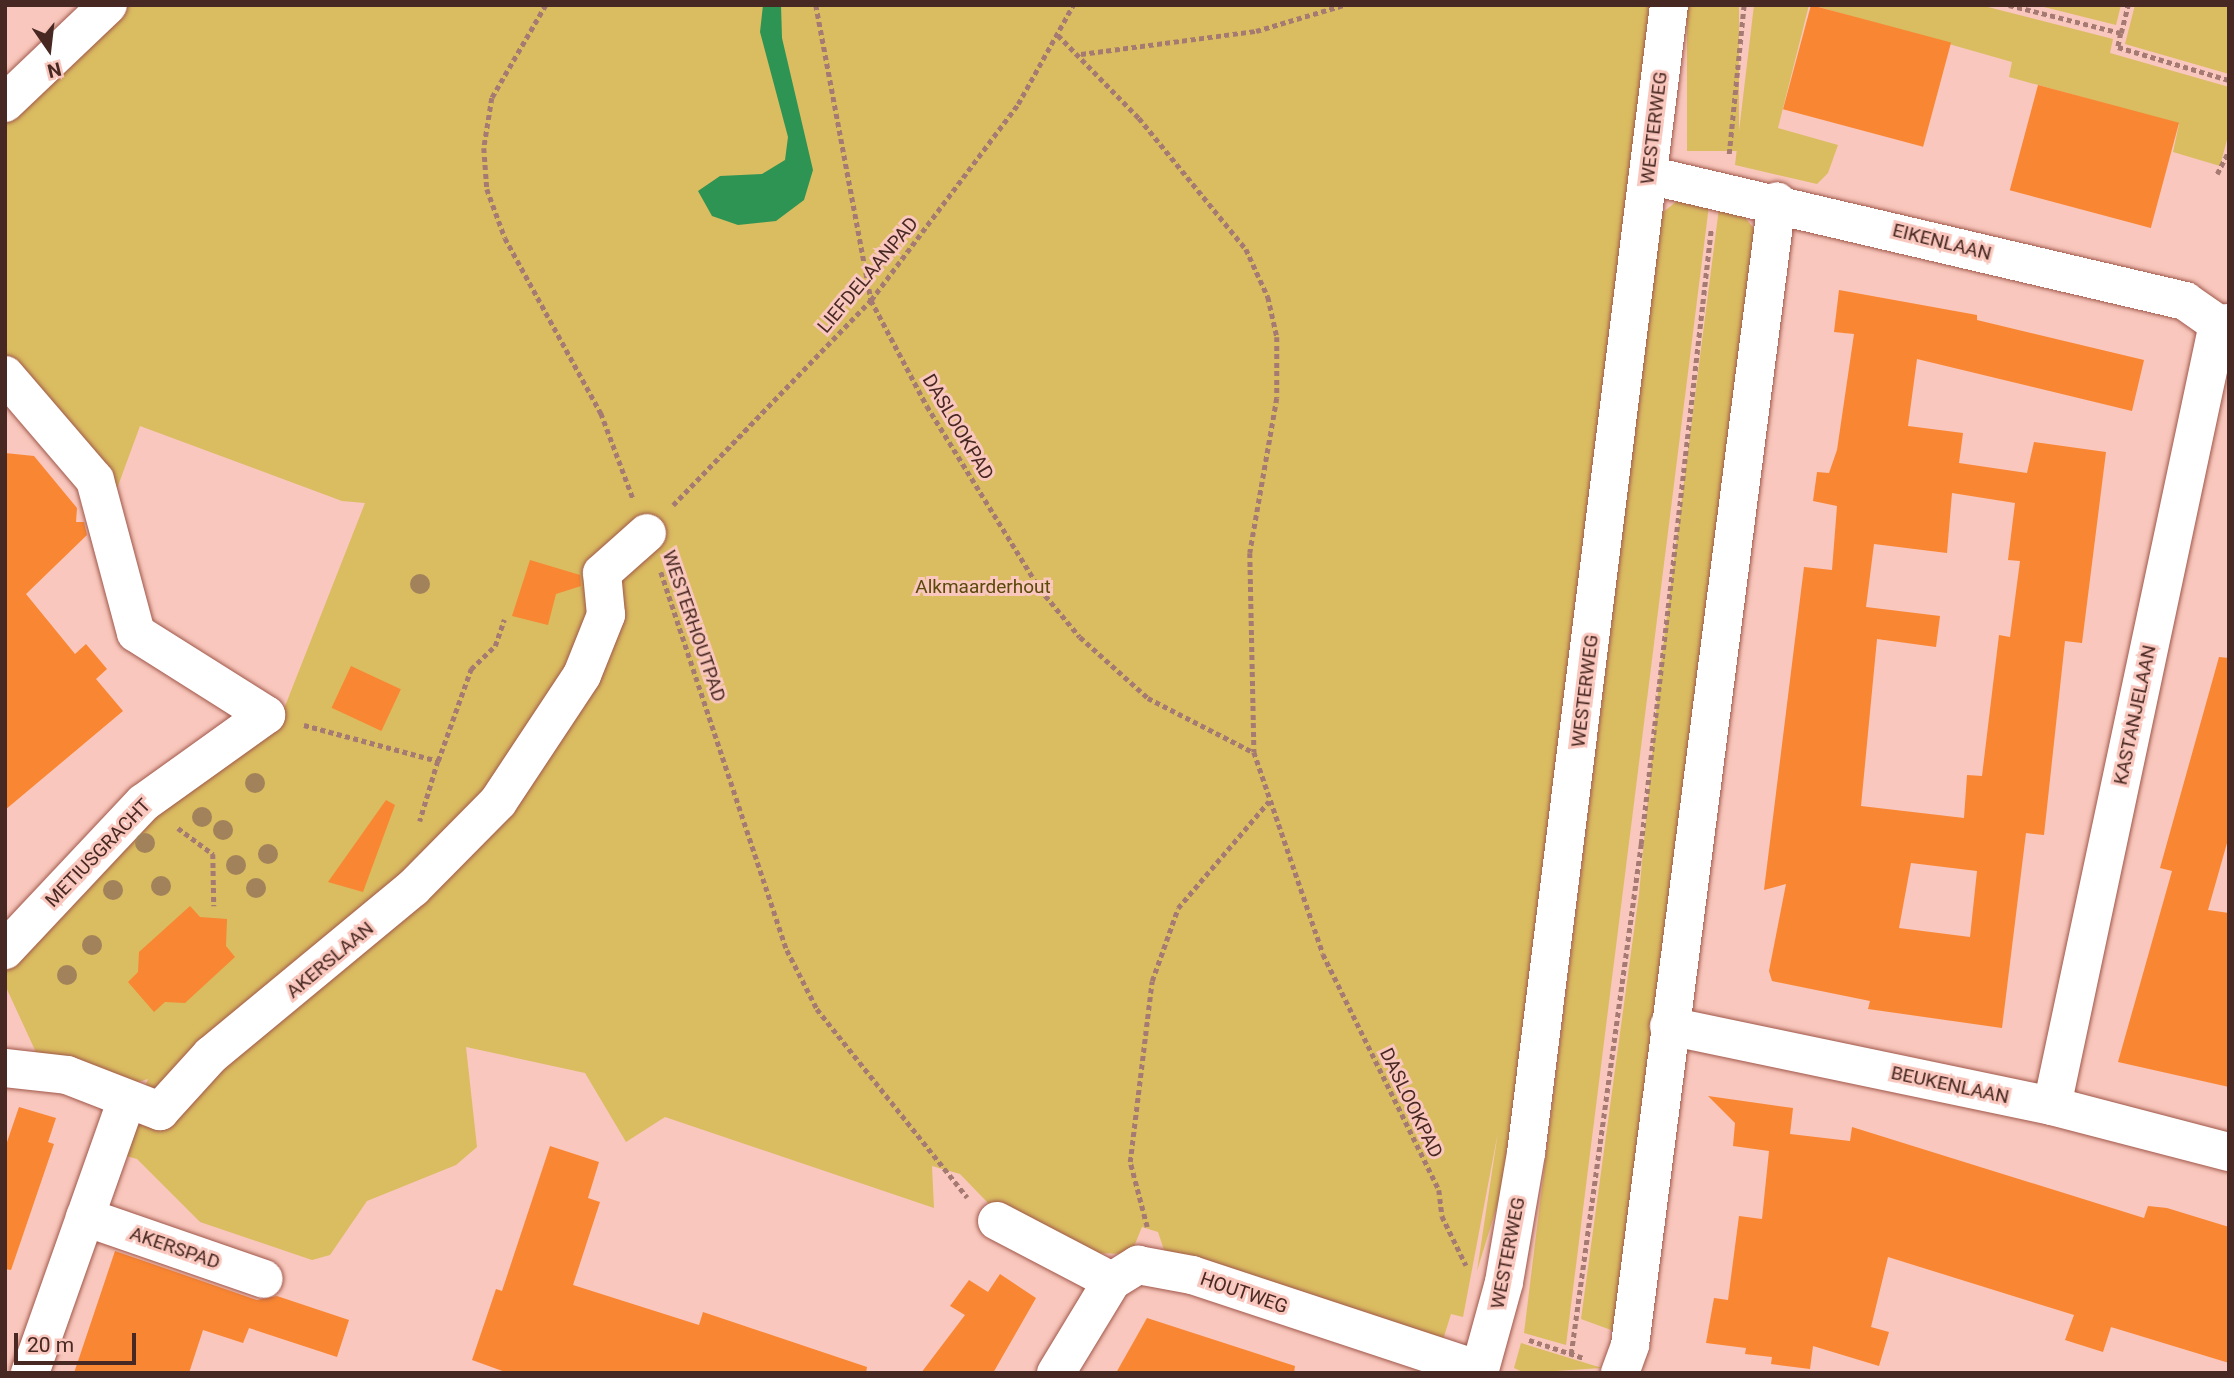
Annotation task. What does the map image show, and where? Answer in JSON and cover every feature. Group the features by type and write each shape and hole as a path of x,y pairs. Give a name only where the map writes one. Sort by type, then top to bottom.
{"street":[{"path":"5,103 108,5"},
{"name":"WESTERWEG","path":"1479,1371 1493,1329 1528,1139 1669,5"},
{"name":"EIKENLAAN","path":"1648,175 1721,193 1777,201 2186,301 2223,323"},
{"path":"1607,1367 1630,1345 1777,201"},
{"name":"KASTANJELAAN","path":"2052,1106 2223,323"},
{"path":"5,375 94,480 136,633 266,715"},
{"name":"AKERSLAAN","path":"126,1102 160,1111 211,1055 414,888 498,802 582,675 606,615 602,573 647,533"},
{"name":"METIUSGRACHT","path":"5,950 143,803 266,715"},
{"name":"BEUKENLAAN","path":"1670,1026 2052,1106 2229,1152"},
{"path":"5,1068 67,1075 126,1102 30,1373"},
{"name":"AKERSPAD","path":"85,1217 264,1279"},
{"name":"HOUTWEG","path":"997,1221 1125,1273 1192,1275 1479,1371"},
{"path":"1056,1373 1125,1273"}],"path":[{"name":"WESTERHOUTPAD","path":"545,5 492,98 484,148 487,189 505,238 601,413 647,533 787,950 817,1009 978,1211 997,1221"},
{"name":"DASLOOKPAD","path":"816,5 871,300 1033,578 1080,637 1148,698 1254,752"},
{"name":"LIEFDELAANPAD","path":"647,533 871,300 964,180 1058,35 1073,5"},
{"path":"1080,54 1256,31 1344,5"},
{"path":"1571,1354 1642,844 1686,408 1721,193 1744,5"},
{"path":"2009,5 2121,33"},
{"path":"2128,5 2119,47 2229,80"},
{"name":"DASLOOKPAD","path":"1058,35 1080,54 1245,249 1268,297 1277,337 1277,397 1250,553 1254,752 1323,954 1439,1190 1441,1216 1471,1275"},
{"path":"2217,174 2229,150"},
{"path":"418,828 438,761 471,669 495,646 504,620"},
{"path":"266,715 438,761"},
{"path":"1125,1273 1148,1239 1129,1162 1130,1130 1152,981 1178,908 1269,801"},
{"path":"143,803 213,853 214,906"},
{"path":"1493,1329 1607,1367"}],"green space":[{"name":"Alkmaarderhout","path":"127,5 1650,5 1503,1186 1477,1271 1498,1132 1463,1317 1451,1314 1442,1343 1166,1256 1158,1232 1142,1227 1131,1254 1089,1253 1047,1240 989,1204 960,1174 932,1166 934,1208 665,1117 626,1142 585,1073 466,1047 477,1147 456,1165 367,1201 330,1255 312,1260 200,1222 137,1159 119,1154 148,1079 122,1087 40,1061 5,985 5,965 156,805 278,724 365,503 342,501 140,426 104,524 5,369 5,119"},
{"path":"1687,5 1739,5 1739,151 1687,151"},
{"path":"1754,5 1809,5 1778,128 1838,145 1828,173 1817,184 1735,165"},
{"path":"1812,5 1980,5 2113,39 2110,53 2229,87 2229,132 2220,166 2173,152 2179,124 2009,77 2012,62"},
{"path":"2036,5 2121,5 2116,25"},
{"path":"2135,5 2229,5 2229,74 2125,44"},
{"path":"1681,198 1709,205 1566,1345 1524,1333 1662,213"},
{"path":"1719,208 1742,214 1757,232 1622,1334 1581,1319 1639,894 1660,670"},
{"path":"1521,1343 1602,1368 1525,1373 1514,1368"}],"shaded area":[{"path":"763,5 781,5 782,38 813,170 804,200 776,221 738,225 712,216 698,191 720,176 762,174 785,160 788,137 760,32"}],"building":[{"path":"1811,5 1951,43 1923,147 1783,109"},
{"path":"2038,85 2179,123 2151,228 2010,190"},
{"path":"1839,290 1977,315 1977,320 2144,360 2132,411 1917,359 1908,426 1963,433 1959,463 2027,473 2034,442 2106,452 2082,643 2065,641 2044,835 2026,833 2002,1028 1868,1009 1870,1001 1772,981 1769,971 1786,884 1764,890 1804,567 1832,570 1837,506 1813,501 1817,472 1829,473 1837,450 1854,334 1834,332","holes":["1952,493 2015,503 2008,560 2020,561 2010,637 1999,635 1982,776 1967,775 1964,818 1861,806 1877,639 1936,647 1940,616 1866,607 1874,544 1947,553","1911,863 1977,871 1970,937 1899,928"]},
{"path":"5,453 34,456 77,508 76,522 84,522 87,535 26,594 75,654 86,644 107,669 96,679 123,711 5,810"},
{"path":"530,560 580,575 581,586 556,594 548,625 512,616"},
{"path":"2219,657 2229,658 2229,836 2208,910 2229,913 2229,1087 2118,1062 2172,871 2160,868"},
{"path":"351,666 401,689 381,731 332,708"},
{"path":"386,800 395,805 363,892 328,882"},
{"path":"190,906 200,917 227,919 226,946 235,957 185,1003 165,1002 154,1012 128,982 138,972 139,952"},
{"path":"1708,1096 1793,1108 1790,1134 1850,1141 1852,1127 2144,1218 2148,1206 2167,1208 2229,1227 2229,1363 2111,1327 2103,1352 2065,1340 2074,1315 1888,1257 1871,1327 1889,1332 1879,1366 1813,1346 1810,1369 1771,1364 1772,1357 1745,1354 1746,1348 1706,1343 1714,1298 1728,1300 1739,1216 1762,1219 1769,1151 1733,1146 1735,1123"},
{"path":"19,1107 56,1118 48,1142 54,1144 11,1270 5,1269 5,1148"},
{"path":"550,1146 599,1162 588,1198 600,1202 573,1285 699,1325 703,1312 867,1367 866,1373 508,1373 472,1360 496,1289 502,1291"},
{"path":"115,1251 257,1300 277,1296 349,1320 337,1357 249,1328 243,1343 203,1330 189,1373 74,1373"},
{"path":"1000,1274 1036,1298 993,1373 921,1373 965,1315 950,1306 969,1280 988,1292"},
{"path":"1147,1318 1295,1366 1294,1373 1116,1373"}]}
